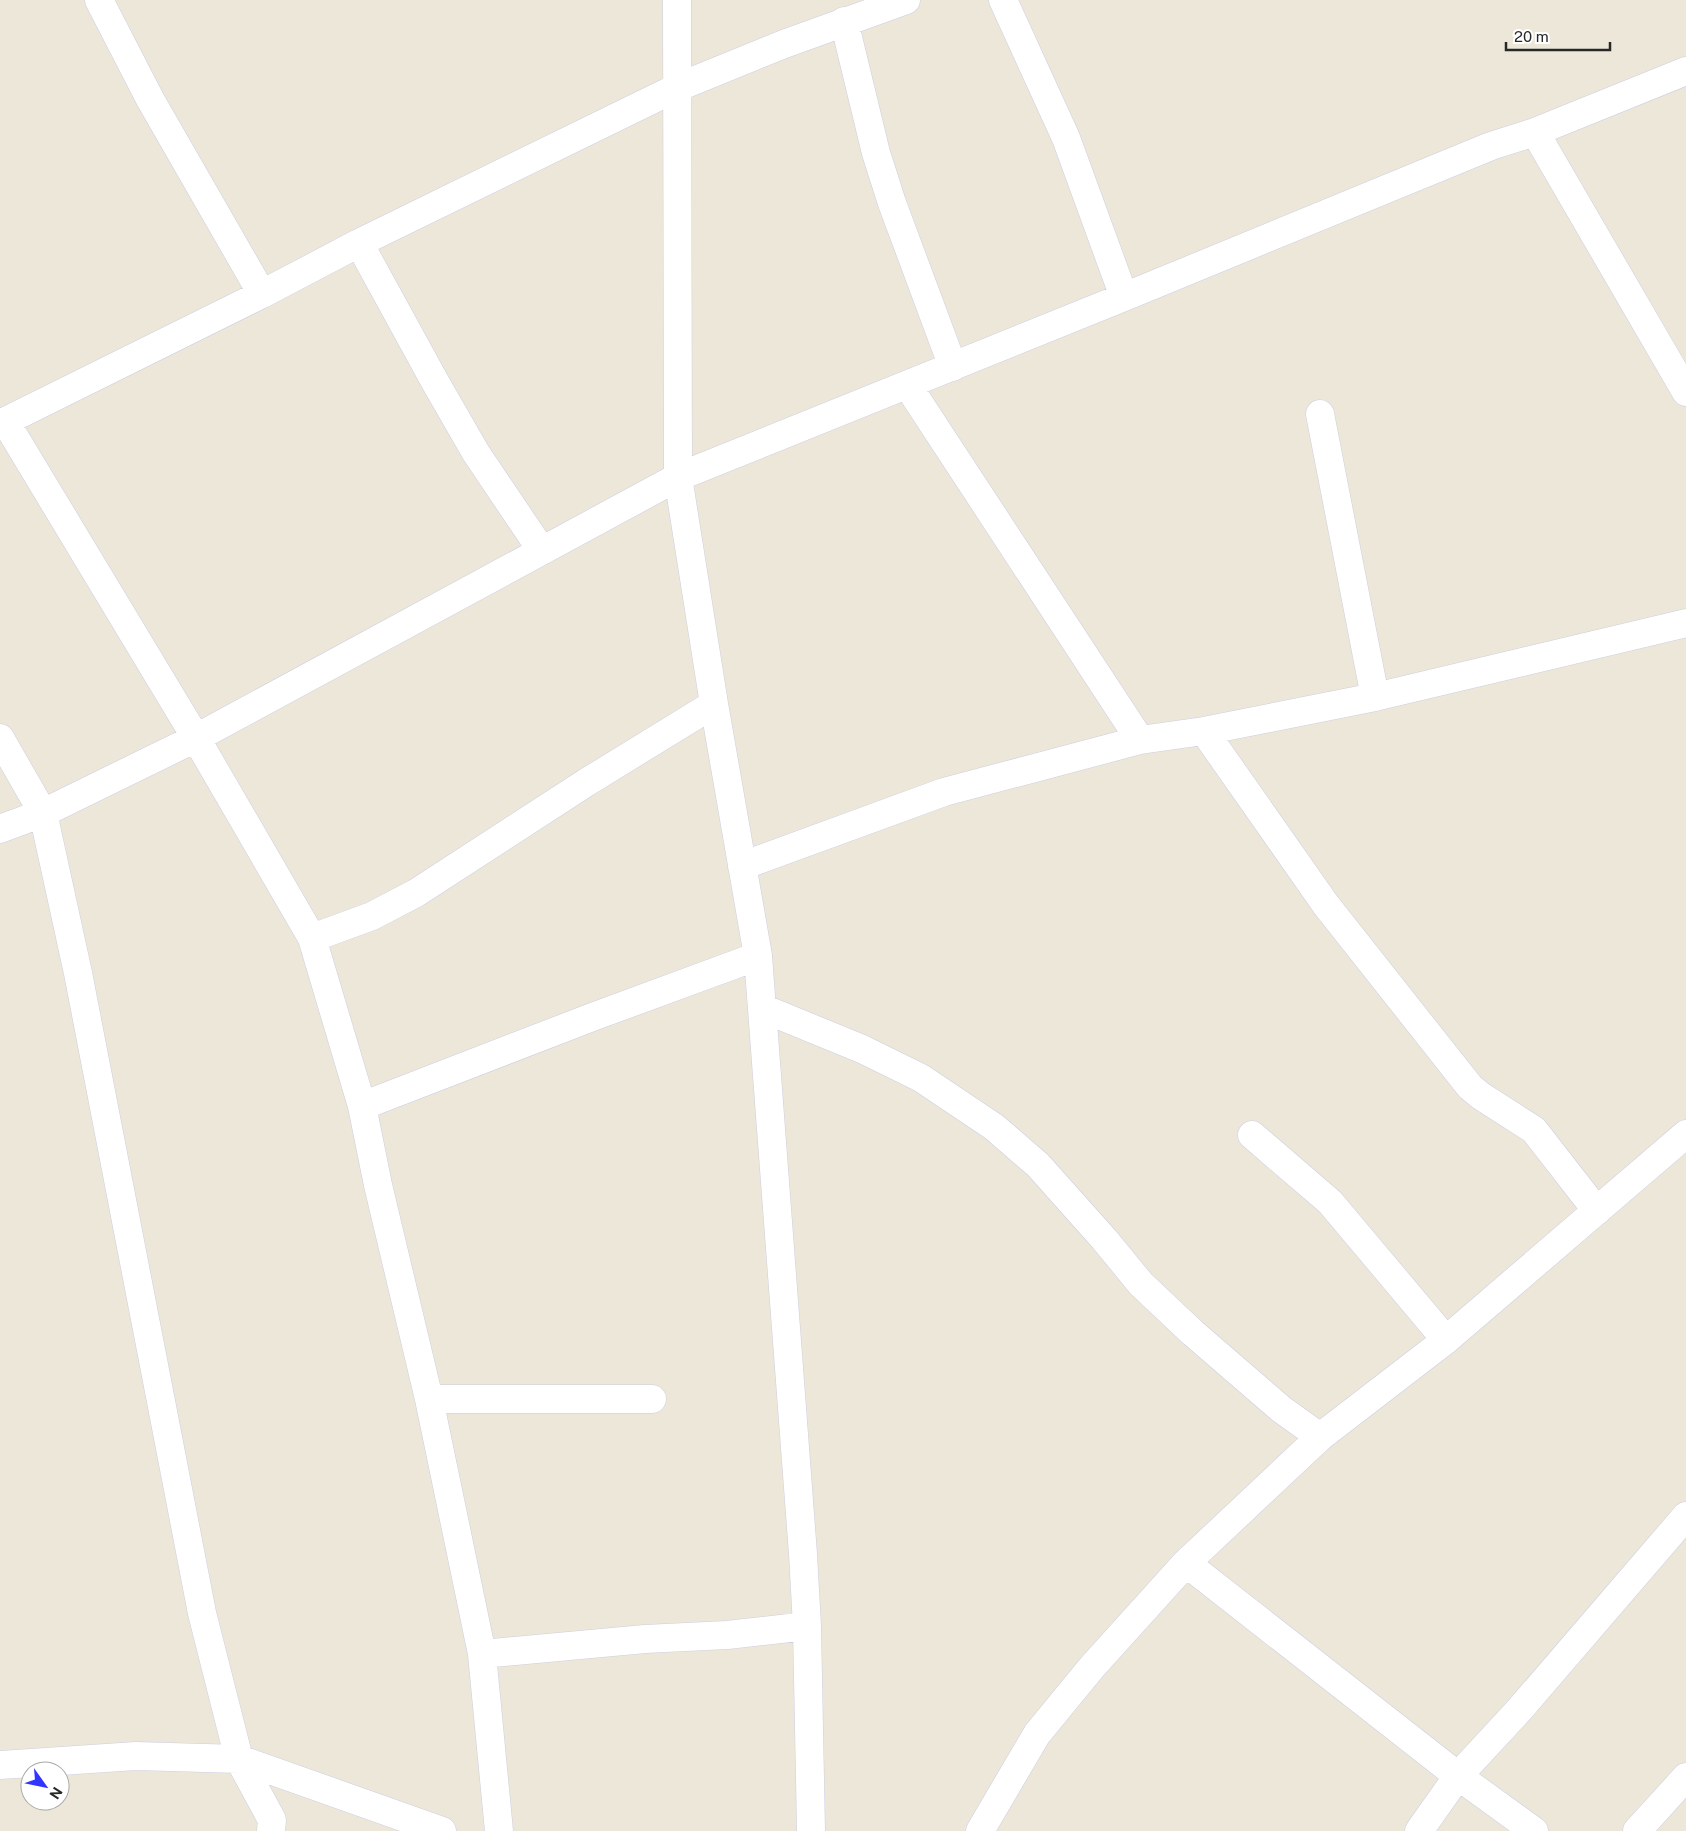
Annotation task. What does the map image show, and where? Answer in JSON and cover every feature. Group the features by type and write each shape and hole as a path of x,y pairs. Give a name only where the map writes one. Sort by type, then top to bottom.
{"street":[{"path":"99,0 150,99 262,294"},
{"path":"677,0 678,477 714,704 758,956 803,1554 807,1626 811,1831"},
{"path":"1002,0 1066,138 1124,298"},
{"path":"499,1831 482,1654 429,1398 378,1185 362,1106 312,938 196,738 3,422 262,294 359,243 676,88 891,3"},
{"path":"844,22 876,153 892,202 953,367"},
{"path":"0,829 43,813 196,738 678,477 908,386 1491,146 1535,132 1686,71"},
{"path":"1535,132 1686,392"},
{"path":"359,243 476,453 542,550"},
{"path":"908,386 1140,740"},
{"path":"1320,414 1375,697"},
{"path":"742,866 944,792 1140,740 1204,732 1375,697 1686,623"},
{"path":"312,938 372,916 416,893 587,782 714,704"},
{"path":"1204,732 1326,905 1470,1087 1534,1130 1597,1211"},
{"path":"0,738 43,813 78,973 202,1614 239,1759 272,1820 271,1831"},
{"path":"362,1106 595,1016 758,956"},
{"path":"762,1008 862,1049 921,1078 994,1127 1038,1165 1141,1284 1281,1409 1320,1438"},
{"path":"980,1831 1037,1734 1092,1667 1186,1563 1320,1438 1446,1340 1686,1134"},
{"path":"1252,1135 1330,1202 1446,1340"},
{"path":"429,1398 652,1399"},
{"path":"1419,1831 1458,1776 1520,1709 1686,1516"},
{"path":"1186,1563 1458,1776 1534,1831"},
{"path":"482,1654 645,1639 727,1635 807,1626"},
{"path":"0,1765 136,1756 239,1759 442,1831"},
{"path":"1637,1831 1686,1777"}]}
